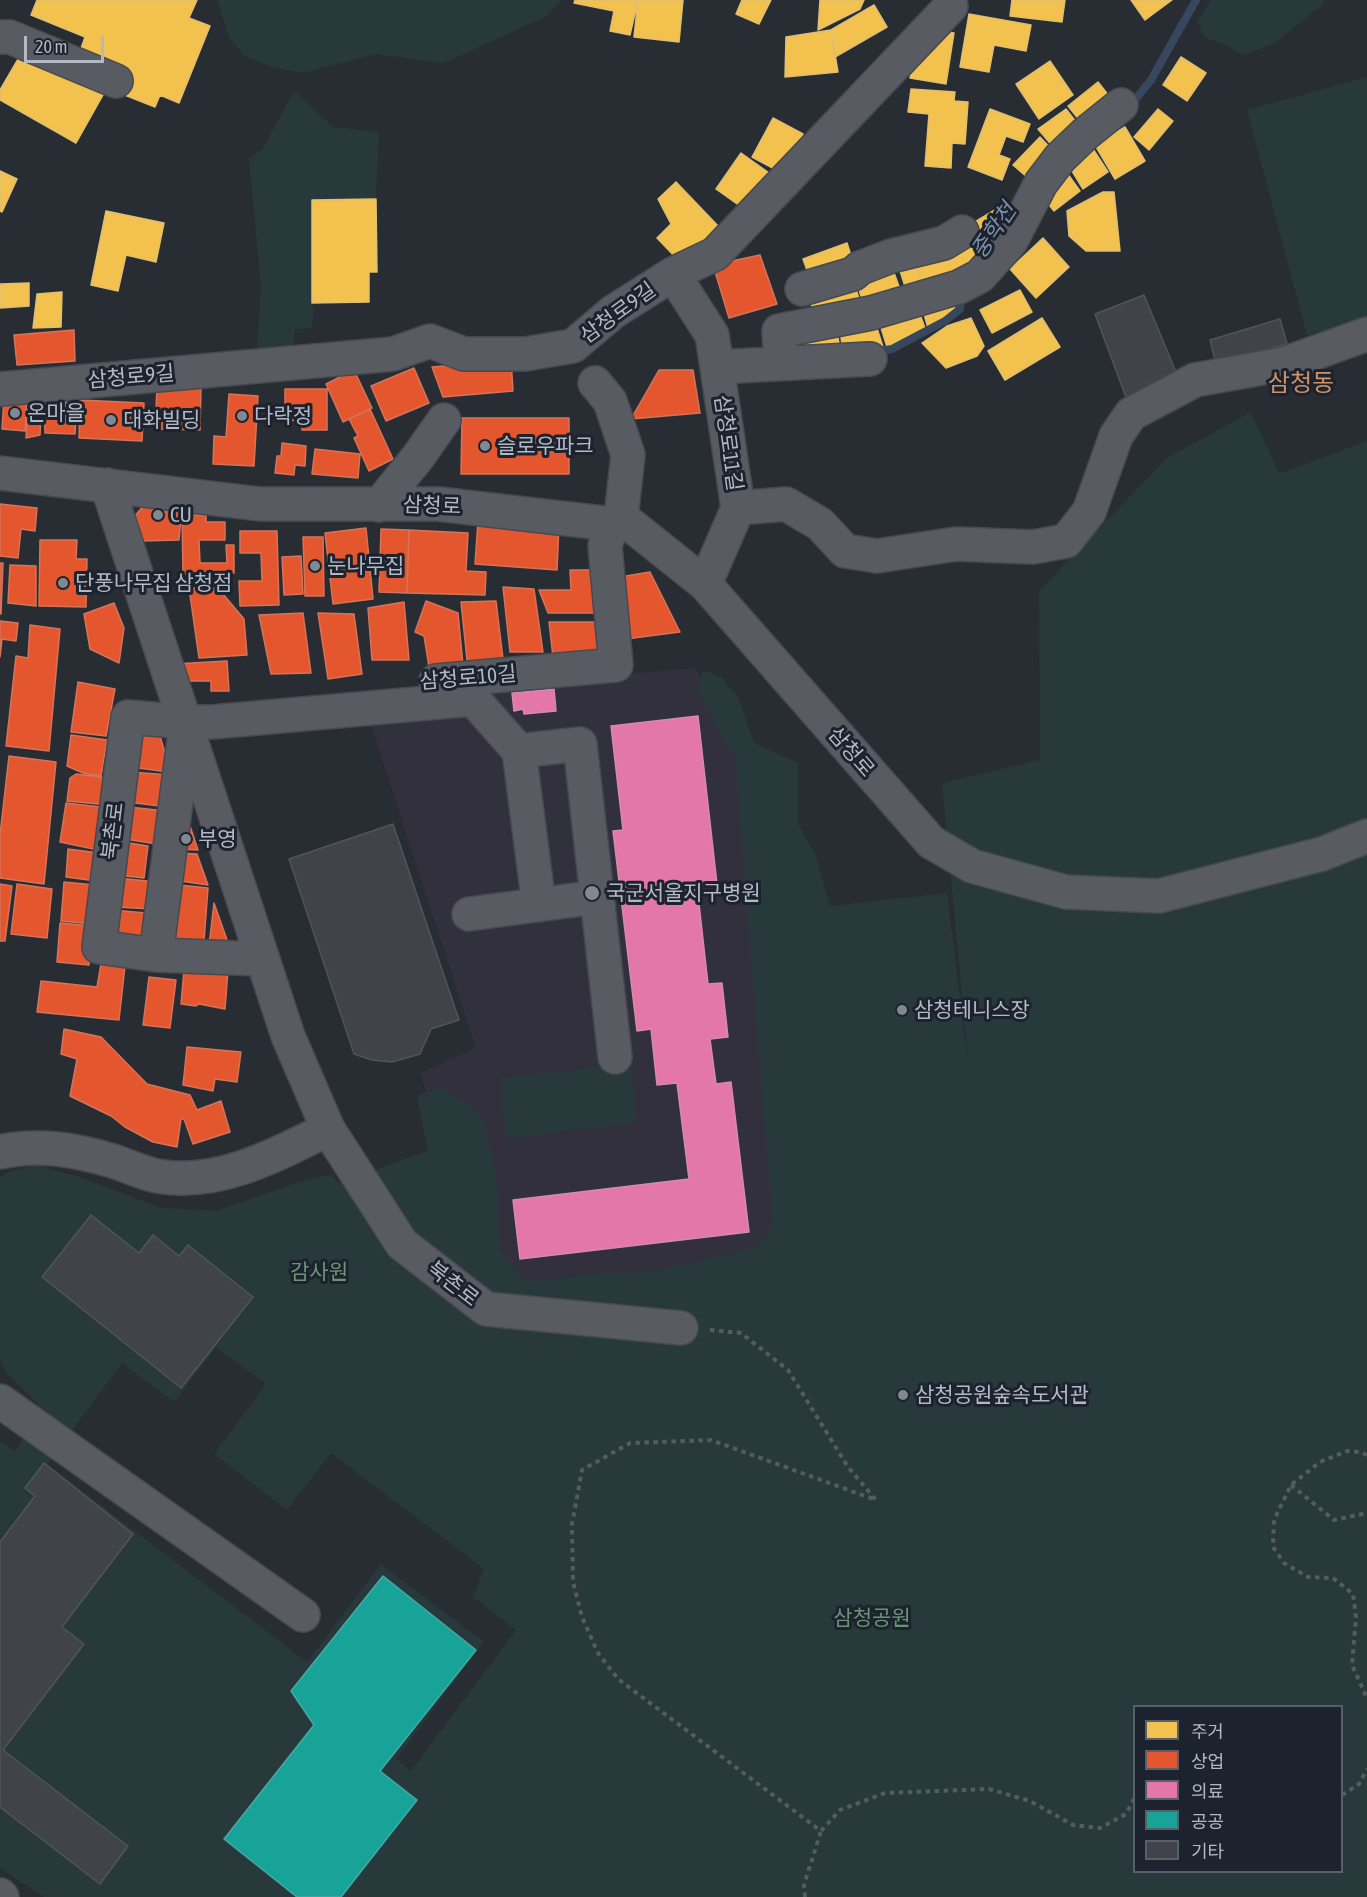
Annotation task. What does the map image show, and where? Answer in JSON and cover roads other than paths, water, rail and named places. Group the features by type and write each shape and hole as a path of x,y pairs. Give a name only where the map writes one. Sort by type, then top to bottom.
{"street":[{"name":"삼청로9길","path":"0,389 393,354 430,341 464,354 525,354 573,346 613,312 673,274 715,254 951,6"},
{"path":"0,37 10,37 116,81"},
{"path":"781,363 779,331 871,313 959,287 980,276 1011,240 1041,183 1059,158 1121,105"},
{"path":"802,289 853,274 860,268 891,256 944,243 962,232"},
{"name":"삼청로11길","path":"673,274 712,335 738,507 705,584"},
{"path":"738,507 786,504 820,524 845,551 877,556 956,543 1033,548 1066,541 1089,512 1116,436 1131,414 1195,380 1284,364 1367,334"},
{"name":"삼청로11길","path":"717,367 870,359"},
{"path":"595,383 610,401 628,455 616,520"},
{"name":"삼청로","path":"379,505 418,457 444,420"},
{"name":"삼청로","path":"0,473 260,504 438,504 616,520 705,584 931,842 972,867 1066,892 1159,896 1322,854 1367,836"},
{"name":"북촌로","path":"107,485 288,1036 328,1129 402,1244 486,1309 681,1328"},
{"name":"삼청로10길","path":"186,722 206,701 616,665 605,546 616,520"},
{"path":"186,722 212,722 473,699 519,751 539,905"},
{"name":"북촌로","path":"186,722 128,717 99,947 156,955 262,959"},
{"name":"북촌로","path":"156,955 186,722"},
{"path":"519,751 580,744 615,1057"},
{"path":"469,914 597,897"},
{"path":"0,1152 18,1148 59,1148 109,1160 158,1176 197,1177 237,1170 328,1129"},
{"path":"0,1401 303,1615"}],"waterway":[{"name":"중학천","path":"1130,106 1151,80 1196,0"},
{"name":"중학천","path":"873,352 892,349 945,321 960,309 961,295"}],"place":[{"name":"온마을","path":"15,413"},
{"name":"다락정","path":"242,416"},
{"name":"대화빌딩","path":"111,420"},
{"name":"슬로우파크","path":"485,446"},
{"name":"CU","path":"158,515"},
{"name":"눈나무집","path":"315,566"},
{"name":"단풍나무집 삼청점","path":"63,583"},
{"name":"부영","path":"186,839"},
{"name":"국군서울지구병원","path":"592,893"},
{"name":"삼청테니스장","path":"902,1010"},
{"name":"삼청공원숲속도서관","path":"903,1395"}],"district":[{"name":"삼청동","path":"1301,383"}],"park label":[{"name":"감사원","path":"319,1272"},
{"name":"삼청공원","path":"872,1618"}]}
